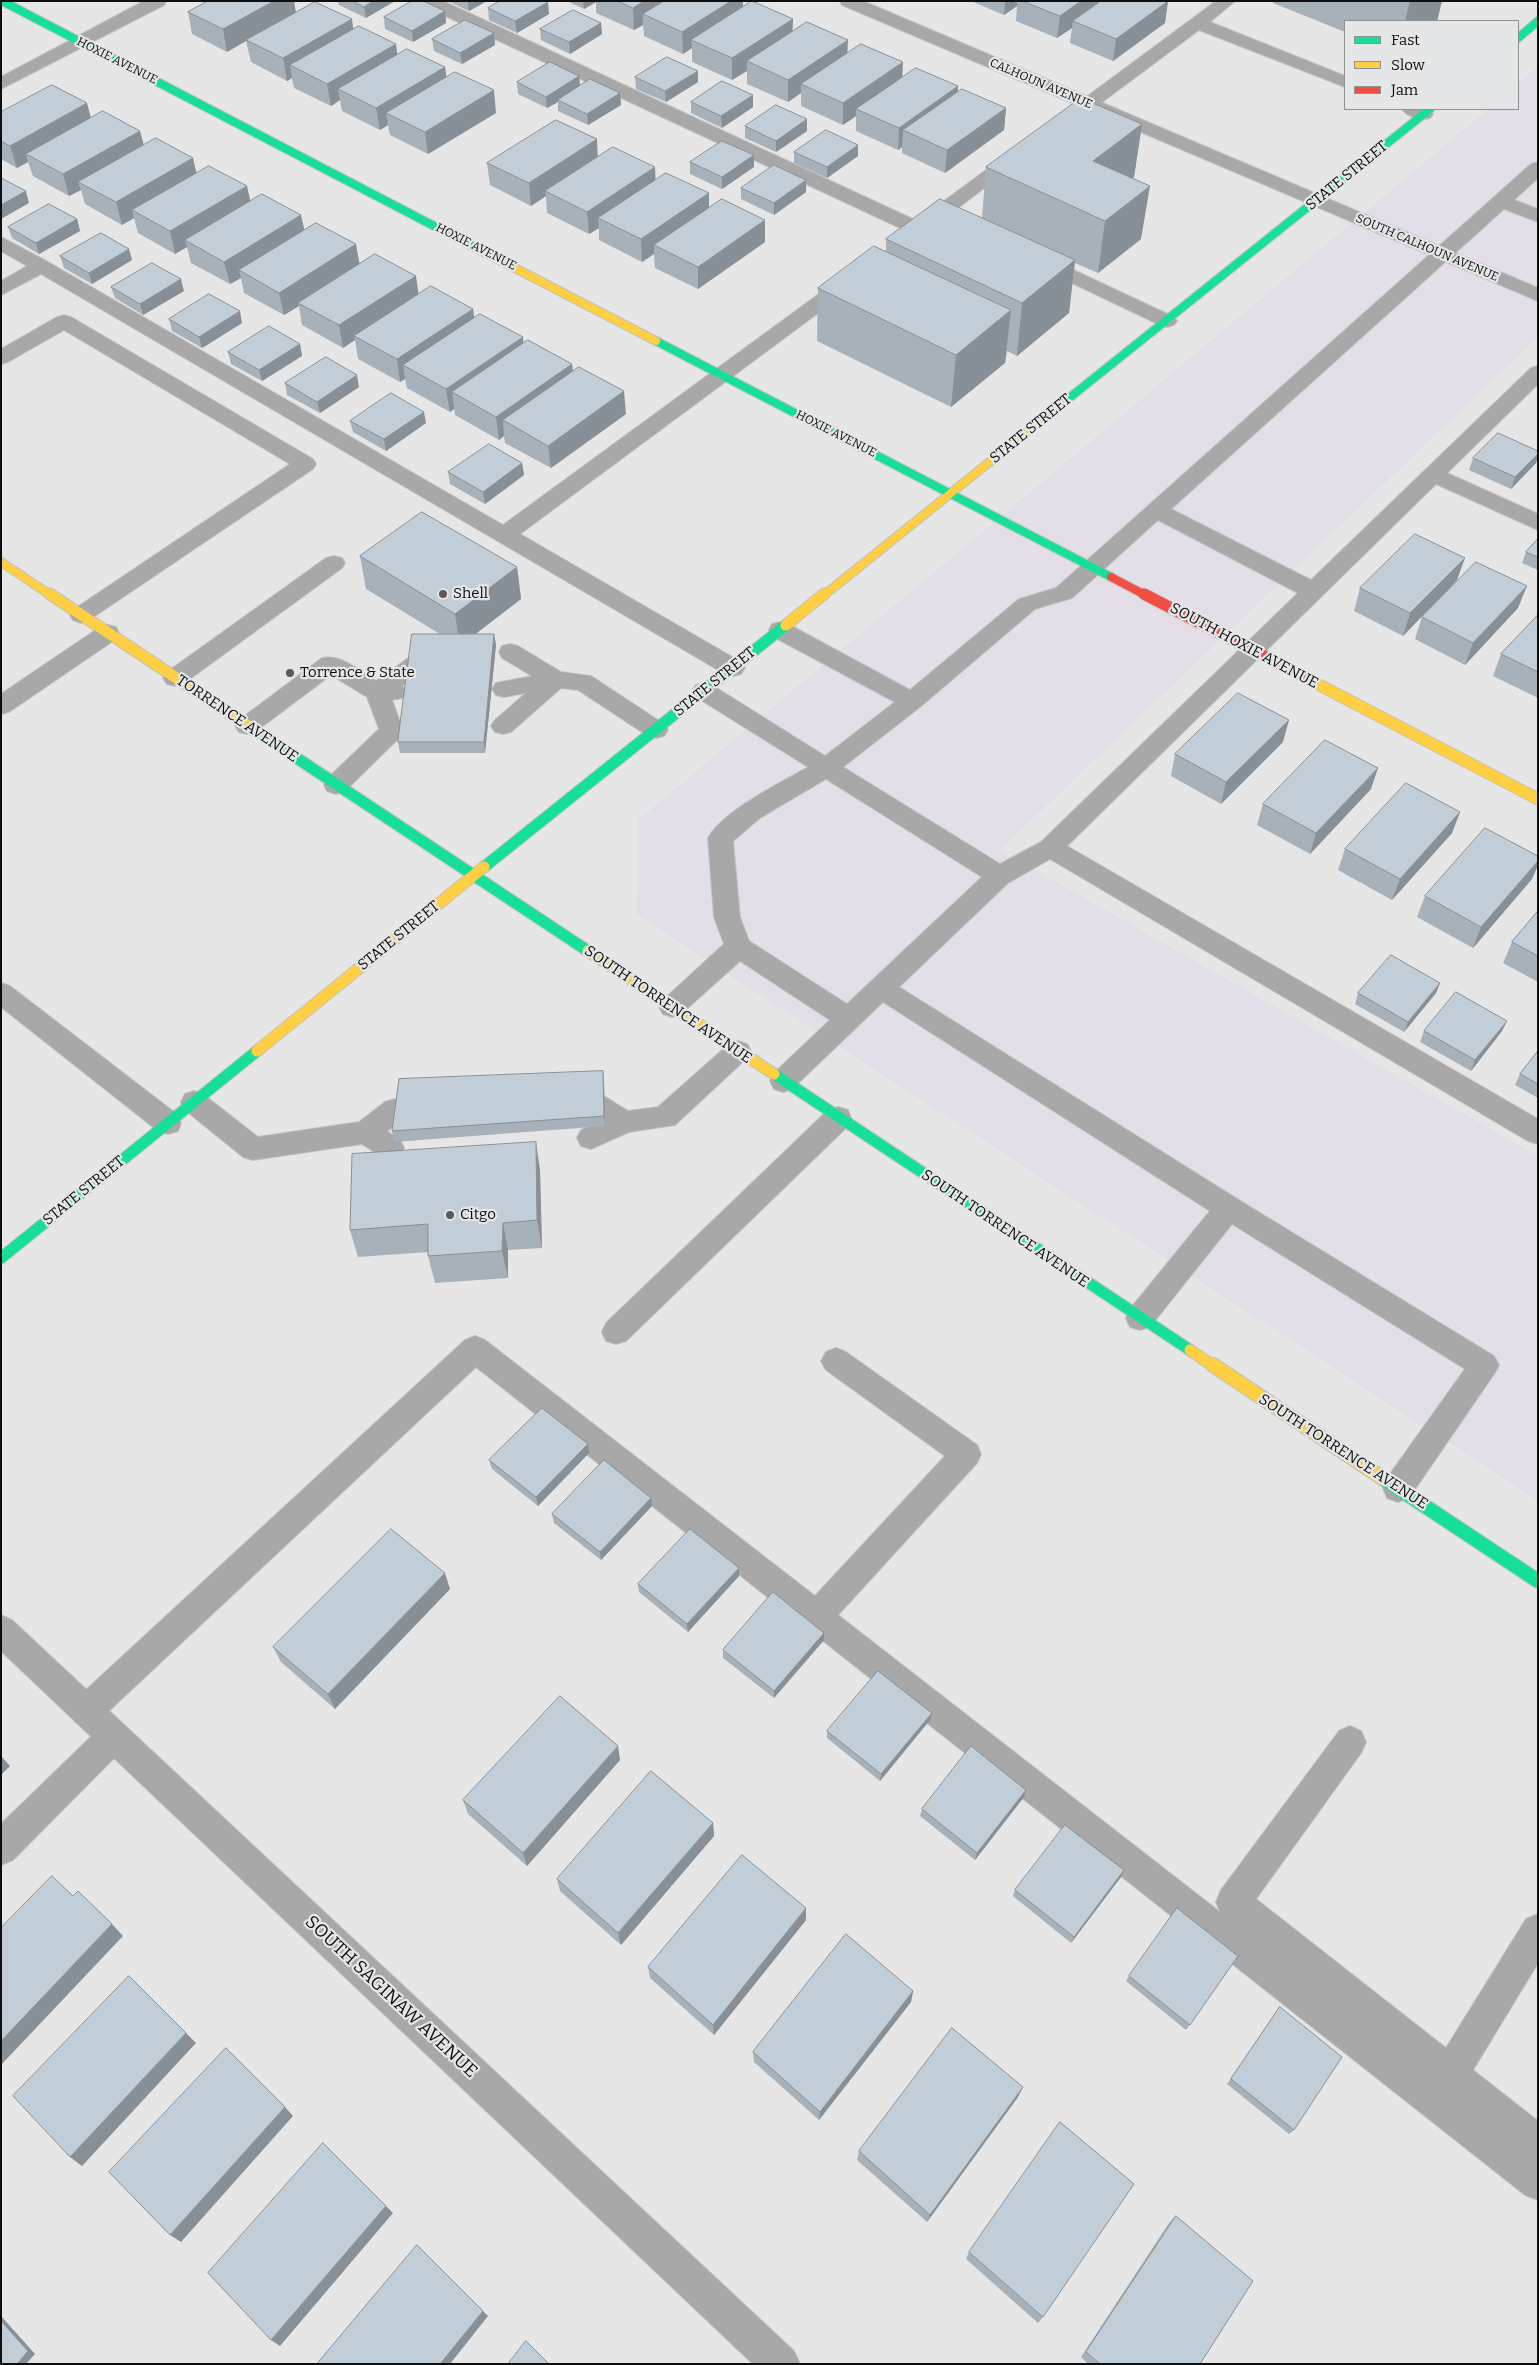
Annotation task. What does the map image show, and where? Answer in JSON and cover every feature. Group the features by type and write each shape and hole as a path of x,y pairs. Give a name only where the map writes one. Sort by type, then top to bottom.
{"street":[{"name":"HOXIE AVENUE","path":"2,1 951,494"},
{"path":"1,84 158,1"},
{"path":"428,1 918,230"},
{"name":"CALHOUN AVENUE","path":"848,1 1317,201"},
{"path":"902,241 918,230 950,217 1042,138 1227,1"},
{"path":"1519,37 1538,21"},
{"path":"1197,23 1344,82"},
{"name":"STATE STREET","path":"1,1258 473,876 1317,201 1422,110"},
{"path":"849,1019 738,947 727,917 720,838 751,812 827,767 912,701 1027,604 1064,592 1538,168"},
{"name":"SOUTH CALHOUN AVENUE","path":"1317,201 1538,295"},
{"path":"1501,201 1538,216"},
{"path":"1,243 733,668"},
{"path":"1019,250 1167,321"},
{"path":"1,289 41,266"},
{"path":"504,535 863,270"},
{"path":"1,358 64,321 305,464 81,615"},
{"path":"783,1081 999,876 1050,848 1538,372"},
{"path":"1432,474 1538,523"},
{"name":"SOUTH HOXIE AVENUE","path":"951,494 1538,799"},
{"path":"1156,510 1313,591"},
{"name":"TORRENCE AVENUE","path":"1,562 473,876"},
{"path":"175,678 334,563"},
{"path":"780,630 912,701"},
{"path":"1,706 108,633"},
{"path":"510,652 556,680"},
{"path":"377,692 429,655"},
{"path":"247,726 330,664 377,692 416,692"},
{"path":"502,726 556,680"},
{"path":"504,689 556,680 582,682 656,730"},
{"path":"704,691 999,876"},
{"path":"377,692 392,730"},
{"path":"336,785 392,730 420,730"},
{"path":"1050,848 1538,1133"},
{"name":"SOUTH TORRENCE AVENUE","path":"473,876 1538,1581"},
{"path":"672,1007 738,947"},
{"path":"882,988 1229,1208 1484,1365 1398,1488"},
{"path":"1,993 168,1123"},
{"path":"591,1138 626,1122 665,1117 738,1051"},
{"path":"590,1101 626,1122"},
{"path":"194,1102 253,1149 366,1132 395,1110"},
{"path":"616,1332 838,1118"},
{"path":"366,1132 390,1148"},
{"path":"1140,1318 1229,1208"},
{"path":"86,1711 475,1349 1538,2182"},
{"path":"816,1617 966,1454 836,1361"},
{"name":"SOUTH SAGINAW AVENUE","path":"1,1630 781,2364"},
{"path":"1,1848 113,1737"},
{"path":"1350,1742 1233,1902 1538,2144"},
{"path":"1450,2074 1538,1931"}],"shaded area":[{"path":"1538,67 1538,337 1000,850 1538,1156 1538,1501 637,915 639,819 1487,110 1519,110 1519,82"}],"building":[{"path":"208,1 274,1 223,29 188,12"},
{"path":"353,1 373,1 364,7"},
{"path":"412,1 423,1 445,11 412,31 384,17"},
{"path":"500,1 548,2 515,21 488,8"},
{"path":"618,1 644,1 633,8"},
{"path":"664,1 731,1 682,32 643,14"},
{"path":"752,1 793,19 732,58 691,40"},
{"path":"1023,1 1081,1 1060,16"},
{"path":"1101,1 1168,1 1116,39 1073,21"},
{"path":"315,2 352,19 283,58 246,40"},
{"path":"573,10 601,23 569,42 540,29"},
{"path":"465,20 494,33 460,53 432,39"},
{"path":"807,22 848,40 788,80 747,61"},
{"path":"359,26 396,44 327,84 290,65"},
{"path":"861,44 903,62 843,103 801,84"},
{"path":"407,49 445,67 376,108 338,89"},
{"path":"667,57 698,71 665,91 635,77"},
{"path":"550,62 579,76 546,97 517,82"},
{"path":"916,68 958,86 899,128 856,109"},
{"path":"455,72 494,90 425,132 386,113"},
{"path":"590,79 620,93 587,114 558,100"},
{"path":"722,81 753,95 721,116 691,102"},
{"path":"52,85 87,103 10,146 1,141 1,112"},
{"path":"962,89 1006,108 947,150 903,130"},
{"path":"1081,98 1142,124 1093,161 1150,186 1105,221 986,167"},
{"path":"776,105 807,119 776,141 745,126"},
{"path":"103,111 140,131 63,174 26,154"},
{"path":"556,120 597,139 529,183 487,163"},
{"path":"826,130 858,145 827,167 794,152"},
{"path":"156,138 193,158 116,202 78,182"},
{"path":"722,141 754,155 722,177 690,162"},
{"path":"613,147 655,167 587,212 545,191"},
{"path":"774,165 806,180 774,203 741,188"},
{"path":"209,166 247,186 170,231 132,210"},
{"path":"666,173 709,193 641,239 598,218"},
{"path":"1,178 26,191 1,205"},
{"path":"262,194 301,215 224,262 185,240"},
{"path":"722,199 765,220 698,267 654,245"},
{"path":"940,199 1075,260 1022,303 886,239"},
{"path":"49,204 77,219 36,243 8,227"},
{"path":"316,223 356,244 279,293 239,270"},
{"path":"101,233 129,249 89,273 60,256"},
{"path":"874,246 1011,310 956,355 818,288"},
{"path":"375,254 416,276 339,325 298,303"},
{"path":"152,263 181,279 140,304 111,287"},
{"path":"431,286 473,309 397,359 354,336"},
{"path":"209,294 240,311 199,337 169,319"},
{"path":"480,314 523,337 446,389 403,365"},
{"path":"269,326 300,344 259,370 228,352"},
{"path":"528,340 572,364 496,417 452,392"},
{"path":"326,357 357,375 317,402 285,383"},
{"path":"579,367 624,391 548,446 503,420"},
{"path":"391,393 424,412 384,439 350,421"},
{"path":"1498,433 1538,451 1538,454 1515,477 1473,458"},
{"path":"489,444 522,463 483,492 448,472"},
{"path":"422,512 517,567 455,614 360,556"},
{"path":"1415,534 1465,558 1410,613 1360,588"},
{"path":"1538,539 1538,557 1526,552"},
{"path":"1476,562 1527,586 1473,643 1422,617"},
{"path":"1538,615 1538,672 1501,654"},
{"name":"Shell","path":"412,634 494,634 484,742 398,742"},
{"path":"1238,693 1289,720 1226,782 1175,754"},
{"path":"1325,740 1378,768 1316,833 1263,804"},
{"path":"1406,783 1460,812 1400,879 1345,849"},
{"path":"1485,828 1538,856 1538,861 1481,927 1425,896"},
{"path":"1538,911 1538,956 1512,942"},
{"path":"1391,955 1440,983 1408,1022 1358,993"},
{"path":"1456,992 1507,1021 1475,1060 1424,1031"},
{"path":"1538,1051 1538,1084 1520,1074"},
{"path":"603,1071 604,1116 392,1131 399,1079"},
{"name":"Citgo","path":"536,1142 537,1220 503,1223 502,1251 428,1256 428,1224 350,1230 352,1154"},
{"path":"542,1408 588,1444 536,1497 489,1460"},
{"path":"604,1460 651,1498 600,1552 552,1514"},
{"path":"391,1529 445,1573 328,1694 273,1647"},
{"path":"690,1529 739,1568 687,1624 638,1584"},
{"path":"773,1592 824,1633 774,1691 723,1650"},
{"path":"878,1671 932,1713 881,1774 827,1731"},
{"path":"560,1696 618,1746 523,1853 463,1800"},
{"path":"971,1746 1026,1790 977,1853 922,1809"},
{"path":"651,1771 713,1823 618,1933 557,1879"},
{"path":"1065,1825 1124,1870 1074,1937 1015,1890"},
{"path":"742,1855 806,1908 713,2025 648,1967"},
{"path":"52,1876 73,1896 78,1891 112,1924 1,2041 1,1928"},
{"path":"1177,1908 1238,1956 1190,2025 1129,1976"},
{"path":"846,1934 913,1991 820,2112 753,2052"},
{"path":"129,1976 186,2033 70,2157 13,2096"},
{"path":"1280,2007 1342,2057 1294,2130 1231,2079"},
{"path":"952,2028 1023,2087 930,2215 859,2151"},
{"path":"226,2048 285,2107 170,2235 109,2172"},
{"path":"1060,2122 1134,2184 1043,2317 969,2252"},
{"path":"323,2143 386,2206 271,2340 208,2273"},
{"path":"1176,2216 1253,2281 1200,2364 1100,2364 1086,2352"},
{"path":"417,2245 483,2311 440,2364 317,2364"},
{"path":"1,2321 28,2351 17,2364 1,2364"},
{"path":"526,2341 549,2364 508,2364"}],"traffic: fast":[{"path":"2,1 484,252"},
{"path":"1519,37 1538,21"},
{"path":"1038,423 1429,110"},
{"path":"656,341 1111,577"},
{"path":"484,867 786,625"},
{"path":"253,729 588,951"},
{"path":"1,1258 257,1051"},
{"path":"774,1074 1190,1350"},
{"path":"1384,1479 1538,1581"}],"traffic: slow":[{"path":"484,252 656,341"},
{"path":"786,625 1038,423"},
{"path":"1,562 253,729"},
{"path":"1308,679 1538,799"},
{"path":"257,1051 484,867"},
{"path":"588,951 774,1074"},
{"path":"1190,1350 1384,1479"}],"traffic: jam":[{"path":"1111,577 1308,679"}],"place":[{"name":"Shell","path":"443,594"},
{"name":"Torrence & State","path":"290,673"},
{"name":"Citgo","path":"450,1215"}]}
